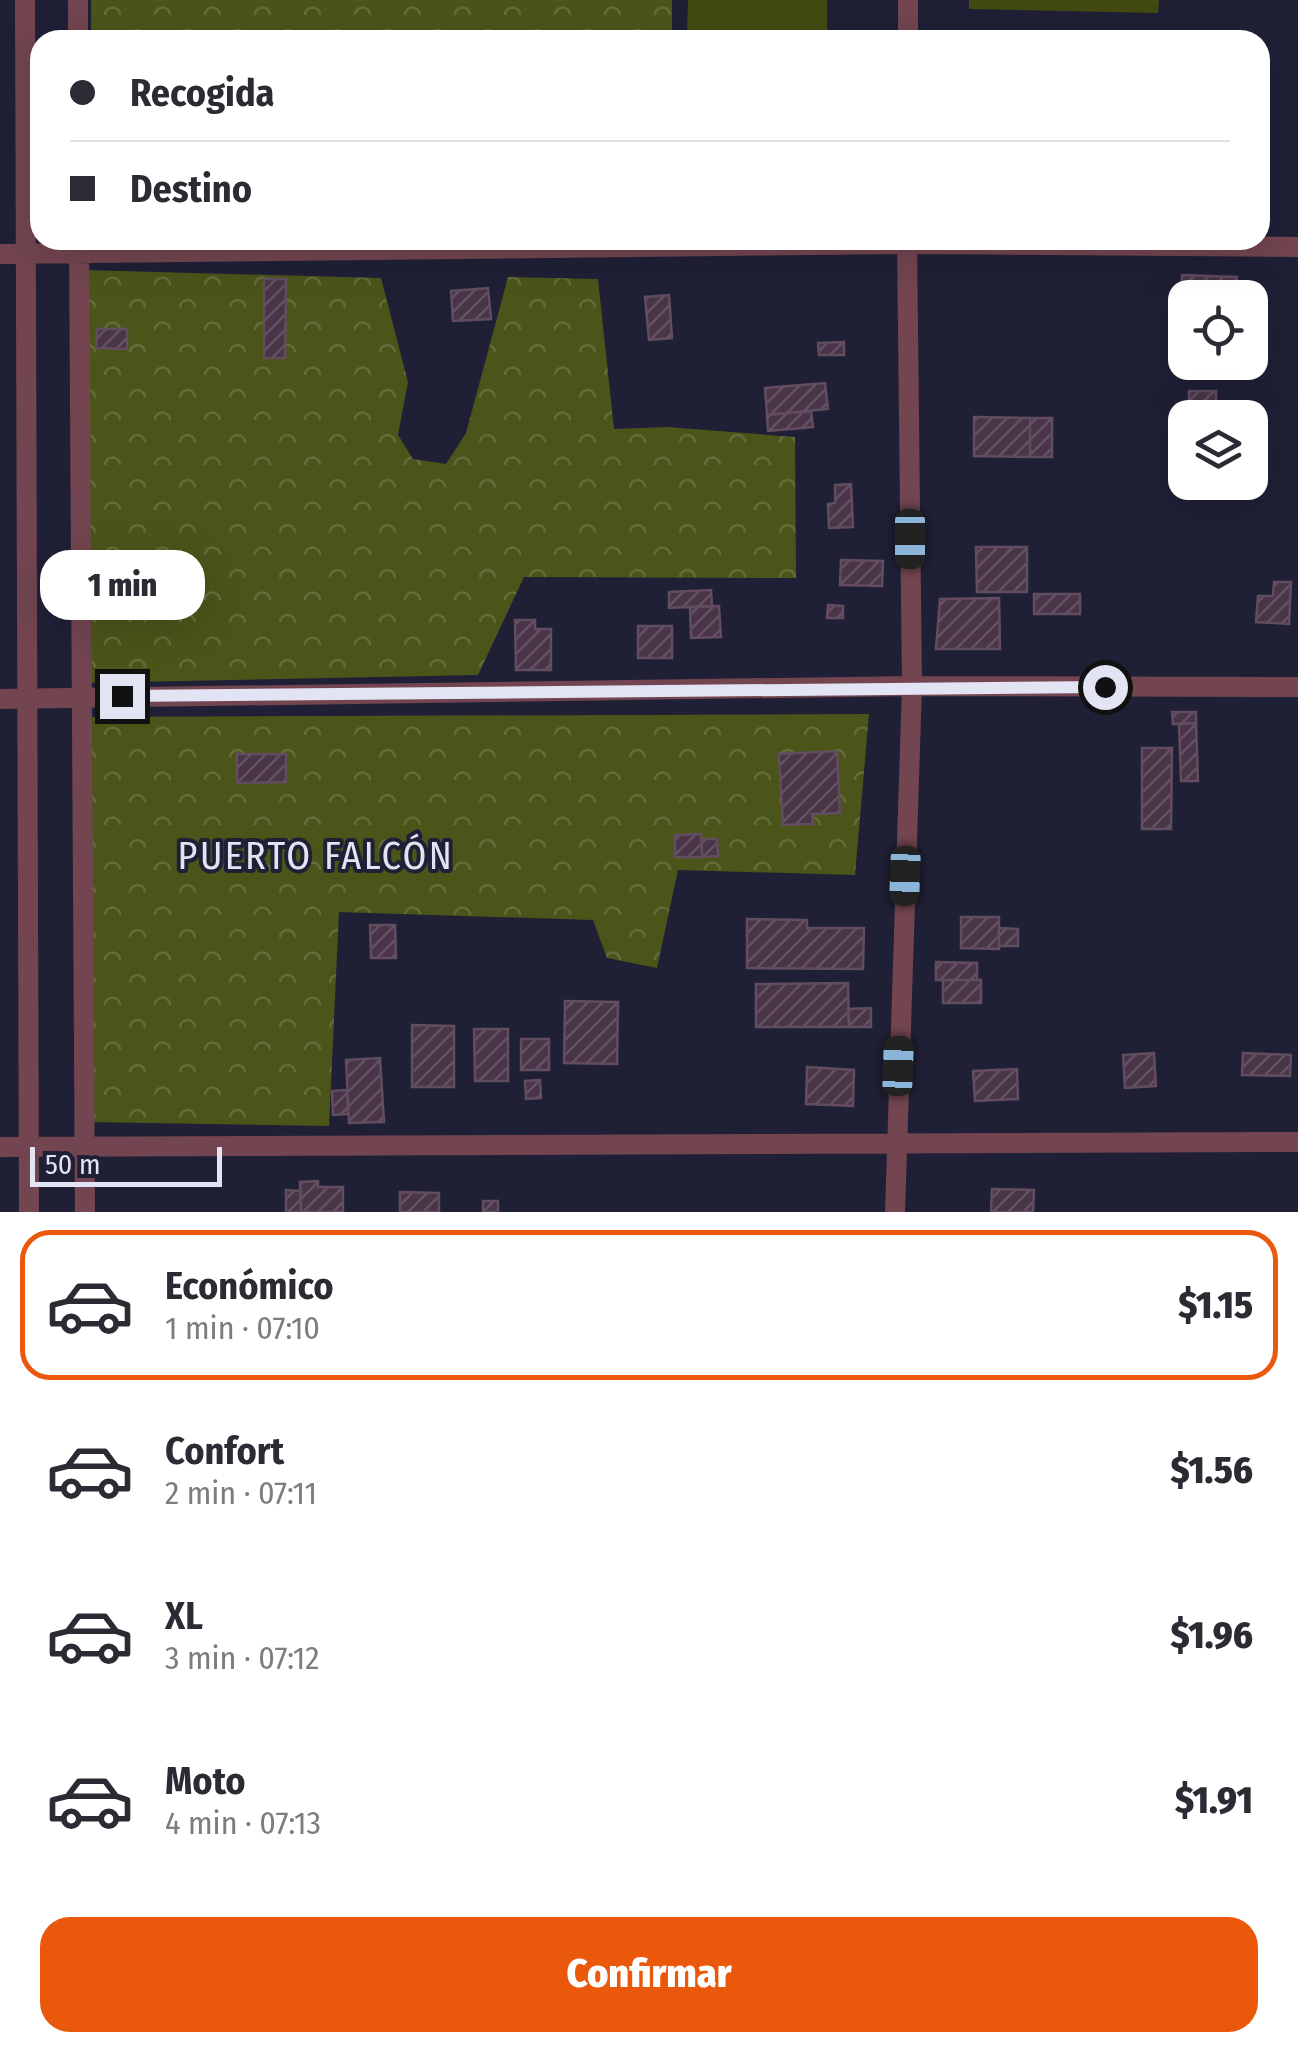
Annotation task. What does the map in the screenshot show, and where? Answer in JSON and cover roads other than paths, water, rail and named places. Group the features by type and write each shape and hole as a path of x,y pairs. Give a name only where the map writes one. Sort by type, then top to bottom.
{"street":[{"path":"25,0 29,1212"},
{"path":"78,0 78,30"},
{"path":"908,0 908,30"},
{"path":"1270,247 1298,247"},
{"path":"0,254 53,250"},
{"path":"79,250 85,1212"},
{"path":"895,1212 912,686 907,250"},
{"path":"0,699 912,686 1298,687"},
{"path":"0,1147 1298,1142"}],"district":[{"name":"PUERTO FALCÓN","path":"316,856"}]}
